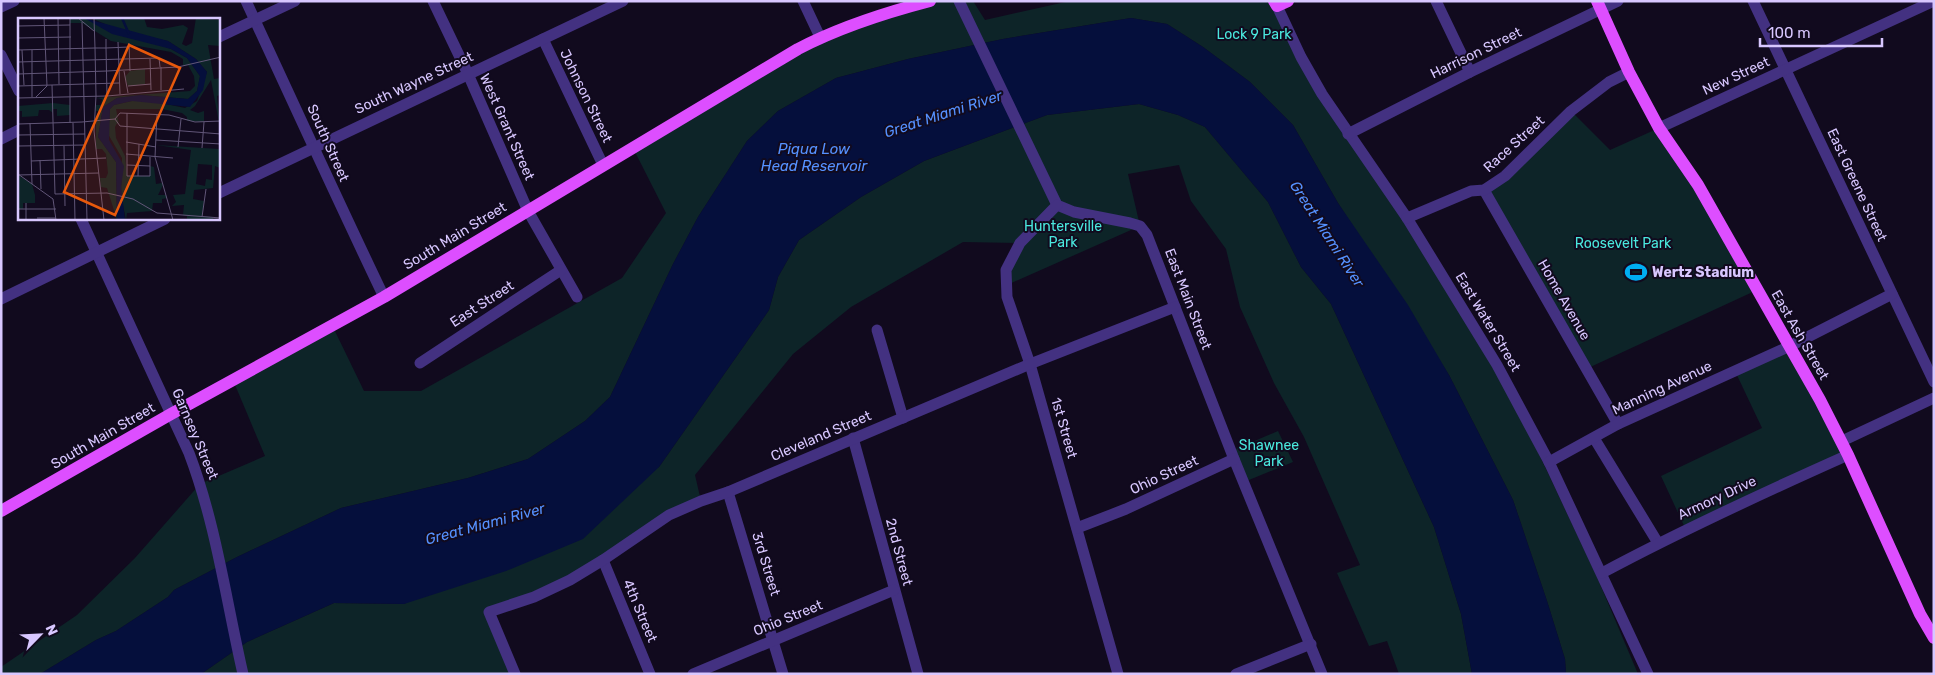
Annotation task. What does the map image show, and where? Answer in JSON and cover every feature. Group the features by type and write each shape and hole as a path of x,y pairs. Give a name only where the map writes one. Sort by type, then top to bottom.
{"main road":[{"name":"South Main Street","path":"1,511 171,414 384,297 603,165 820,38 890,12 930,1"},
{"name":"East Ash Street","path":"1599,5 1629,72 1659,128 1698,185 1842,441 1920,614 1934,638"}],"street":[{"path":"1,7 14,1"},
{"name":"South Street","path":"246,1 384,297"},
{"path":"220,37 295,1"},
{"name":"West Grant Street","path":"433,1 468,74 528,211 577,297"},
{"path":"803,1 820,38"},
{"path":"959,1 1057,205"},
{"path":"1436,1 1470,72"},
{"name":"Harrison Street","path":"1348,134 1599,5 1618,1"},
{"name":"East Greene Street","path":"1753,1 1934,382"},
{"name":"South Wayne Street","path":"220,193 620,2"},
{"name":"New Street","path":"1659,128 1786,70 1912,6 1934,2"},
{"name":"East Water Street","path":"1280,3 1301,56 1322,94 1407,218 1497,365 1549,462 1648,674"},
{"name":"Johnson Street","path":"543,39 603,165"},
{"path":"1,55 18,88"},
{"name":"Race Street","path":"1407,218 1471,191 1484,190 1505,176 1571,112 1593,94 1609,82 1629,72"},
{"path":"1,139 18,130"},
{"name":"Home Avenue","path":"1484,190 1618,424"},
{"name":"East Main Street","path":"1057,205 1074,212 1140,226 1147,235 1234,458 1322,674"},
{"name":"1st Street","path":"1057,205 1020,243 1006,270 1007,298 1030,364 1118,674"},
{"name":"Garnsey Street","path":"81,220 171,414 200,484 211,523 243,673"},
{"path":"1,299 163,220"},
{"name":"East Street","path":"420,363 561,270"},
{"name":"Manning Avenue","path":"1549,462 1618,424 1790,346 1892,294"},
{"name":"Cleveland Street","path":"515,674 489,612 534,597 570,580 669,515 728,492 1030,364 1175,307"},
{"path":"877,330 903,418"},
{"path":"1842,441 1934,398"},
{"name":"2nd Street","path":"853,438 918,674"},
{"path":"1594,438 1658,543"},
{"name":"Armory Drive","path":"1602,573 1658,543 1848,455"},
{"name":"Ohio Street","path":"1077,528 1126,508 1234,458"},
{"name":"3rd Street","path":"728,492 783,674"},
{"name":"4th Street","path":"603,560 650,674"},
{"name":"Ohio Street","path":"693,674 894,590"},
{"path":"1236,674 1311,644"}],"green space":[{"name":"Lock 9 Park","path":"930,1 973,1 985,20 1070,1 1274,1 1301,57 1497,365 1597,577 1638,674 1566,674 1565,659 1513,500 1449,375 1338,203 1293,125 1250,82 1203,47 1167,24 1131,18 1003,39 908,59 836,78 778,111 747,141 698,217 673,264 610,397 585,421 528,459 468,478 341,508 237,557 174,590 168,597 116,631 96,640 40,674 1,674 1,667 77,615 135,558 200,484 265,456 233,380 332,325 364,391 421,391 622,278 666,213 633,148 798,49"},
{"name":"Huntersville Park","path":"1139,104 1178,115 1205,127 1268,202 1301,267 1331,304 1434,527 1461,614 1472,674 1399,674 1387,641 1369,646 1337,573 1360,565 1304,437 1274,383 1240,307 1226,249 1191,201 1179,165 1128,174 1140,226 1007,285 1020,243 963,242 851,307 793,354 695,475 701,501 603,560 489,612 515,674 201,674 247,642 334,603 404,604 659,467 769,310 778,277 799,240 861,197 924,161 1047,115"},
{"name":"Roosevelt Park","path":"1571,111 1610,150 1659,128 1757,290 1586,369 1484,190"},
{"path":"1790,346 1848,455 1686,530 1661,476 1762,428 1735,371"},
{"name":"Shawnee Park","path":"1278,431 1293,462 1244,482 1231,451"}],"water":[{"name":"Piqua Low Head Reservoir","path":"1131,18 1167,24 1203,47 1250,82 1293,125 1338,203 1408,305 1449,375 1513,500 1565,659 1566,674 1472,674 1461,614 1434,527 1331,304 1301,267 1268,202 1205,127 1178,115 1139,104 1047,115 924,161 861,197 799,240 778,277 769,310 659,467 583,539 506,571 404,604 334,603 247,642 201,674 40,674 96,640 116,631 168,597 174,590 237,557 341,508 468,478 528,459 585,421 610,397 673,264 698,217 747,141 778,111 836,78 908,59 1003,39"}],"place":[{"name":"Wertz Stadium","path":"1636,272"}],"water label":[{"name":"Great Miami River","path":"943,114"},
{"name":"Great Miami River","path":"1327,234"},
{"name":"Great Miami River","path":"485,524"}]}
